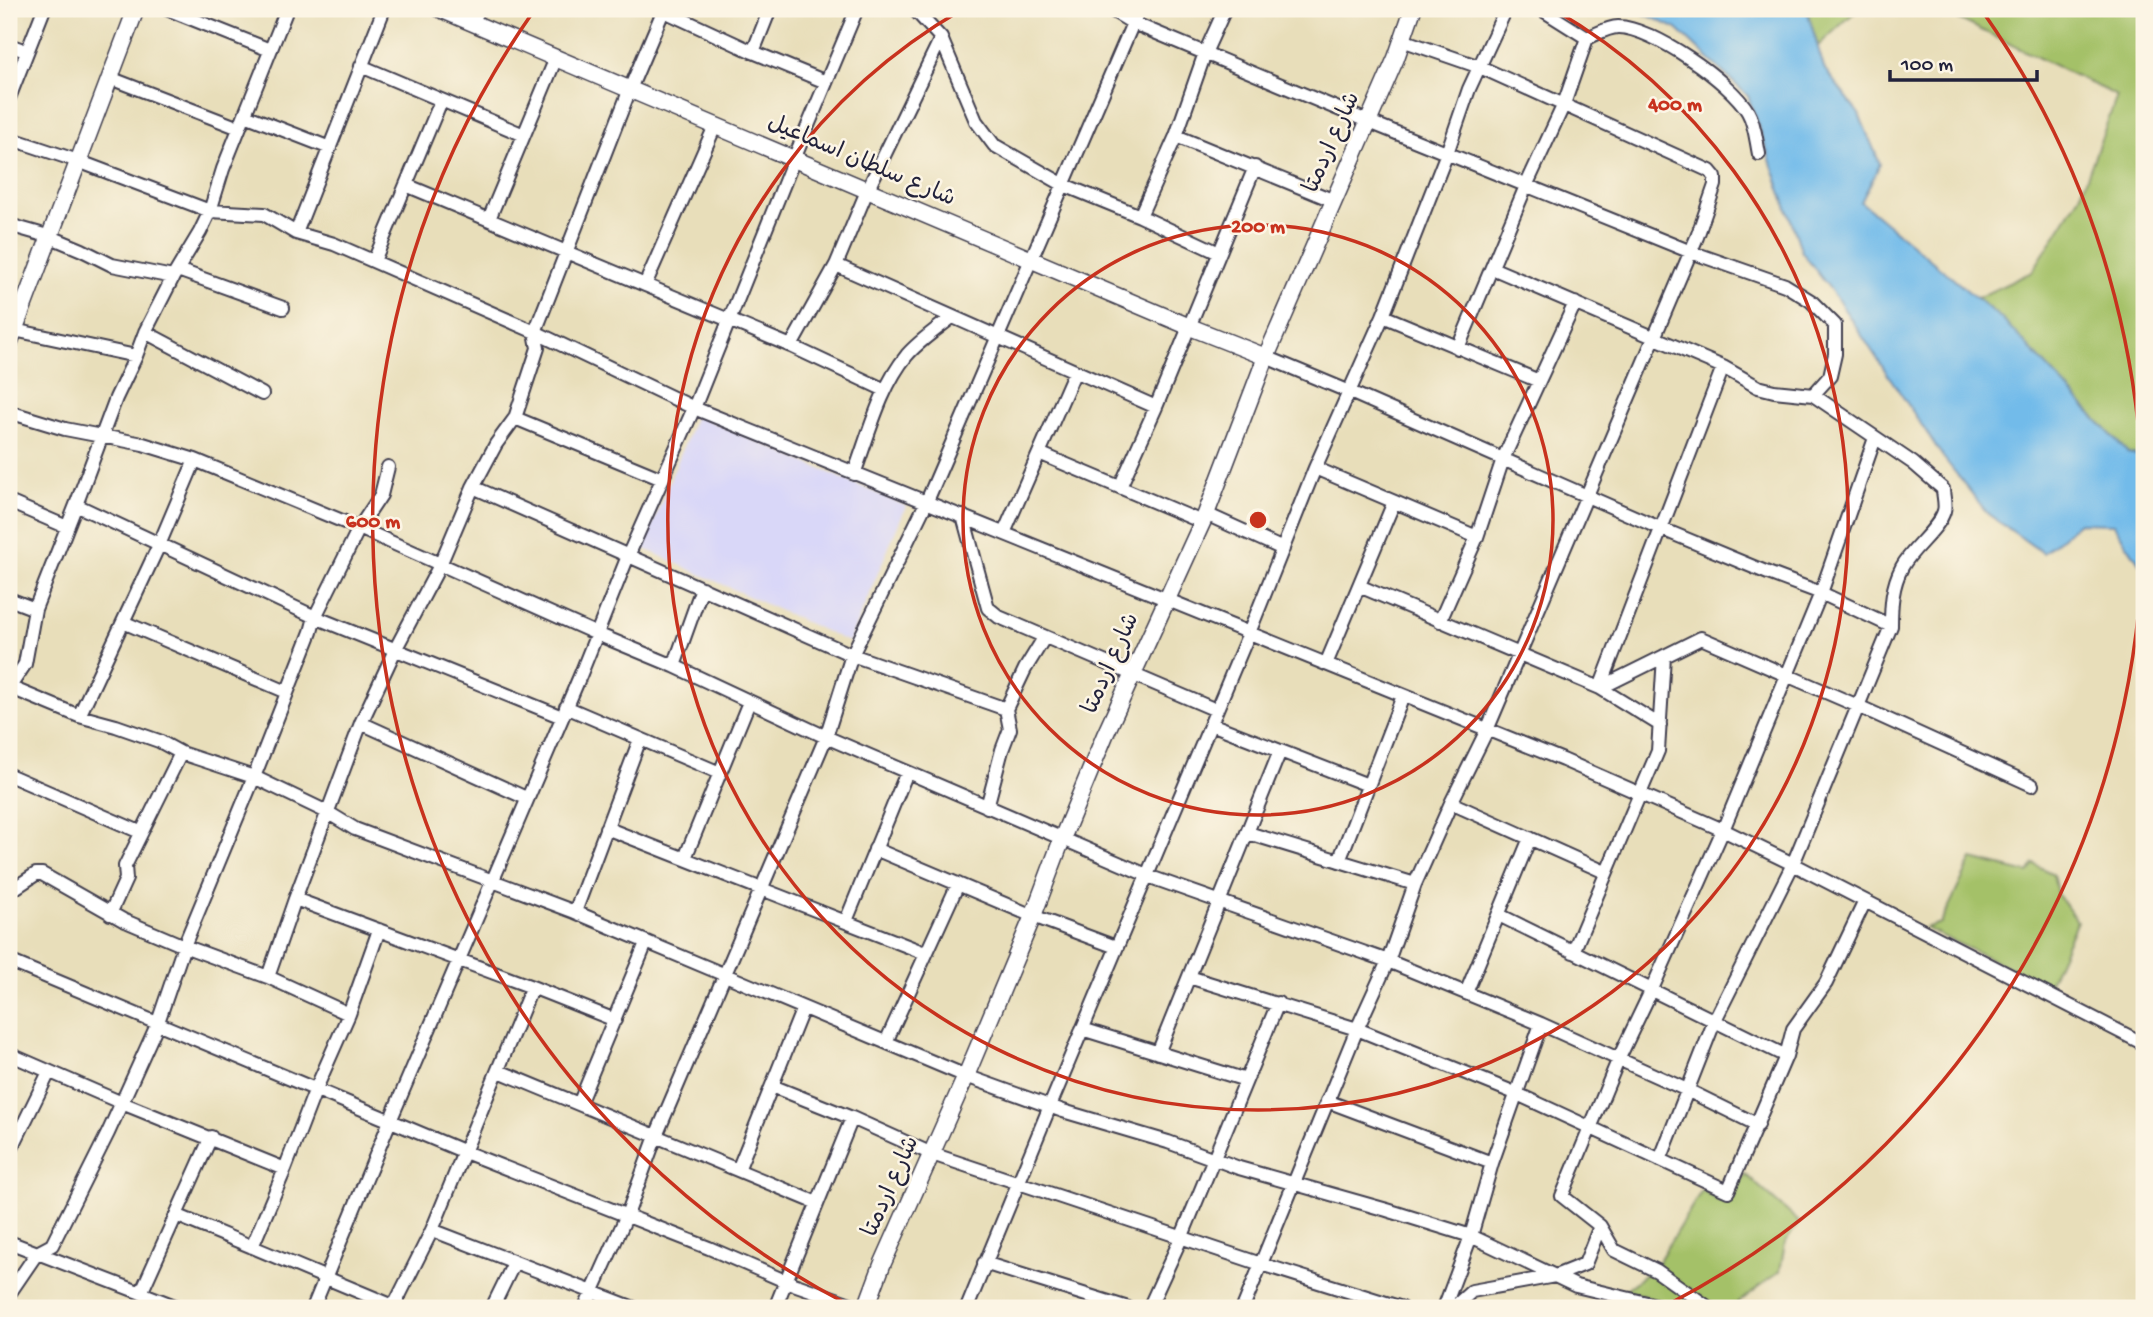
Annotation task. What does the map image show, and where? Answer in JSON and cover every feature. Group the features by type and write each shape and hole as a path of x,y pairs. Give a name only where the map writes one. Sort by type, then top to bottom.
{"main road":[{"path":"11,337 136,9"},
{"name":"شارع سلطان اسماعيل","path":"440,9 476,15 556,58 1266,357"},
{"name":"شارع اردمتا","path":"864,1308 966,1076 1132,675 1204,518 1266,357 1413,9"}],"street":[{"path":"9,98 44,9"},
{"path":"167,9 270,50"},
{"path":"287,9 239,128 210,211 145,332 116,398 35,609 25,664 9,687 79,716 159,741 181,753 254,778 327,812 355,829 575,912 966,1076 1214,1159 1471,1236 1576,1286 1668,1308"},
{"path":"296,233 384,9"},
{"path":"268,977 361,723 395,650 440,565 473,487 495,444 514,418 538,348 535,332 663,9 753,52 826,82"},
{"path":"753,52 770,9"},
{"path":"313,1308 628,556 694,408 857,9"},
{"path":"914,9 941,38 976,121 994,145 1064,186 1140,216 1219,253"},
{"path":"1110,9 1133,23 1367,121 1691,252 1785,285 1811,301 1835,325 1835,354 1830,376 1813,395"},
{"path":"585,1308 627,1216 656,1136 826,737 852,654 927,501 1139,9"},
{"path":"1140,216 1176,136 1205,53 1225,9"},
{"path":"967,1308 1249,633 1315,468 1382,316 1447,153 1471,84 1506,9"},
{"path":"1541,9 1587,38"},
{"path":"1458,348 1526,186 1564,104 1587,38 1615,27 1631,29 1650,35 1682,54 1737,96 1749,113 1759,154"},
{"path":"792,346 836,265 867,191 941,38"},
{"path":"1242,1308 1357,1029 1388,961 1415,884 1487,730 1691,252 1715,185 1715,177 1710,170 1480,66 1402,40"},
{"path":"9,45 26,51"},
{"path":"488,219 556,58"},
{"path":"361,66 524,135"},
{"path":"110,78 239,128"},
{"path":"374,261 441,101"},
{"path":"245,115 330,148"},
{"path":"645,285 715,126"},
{"path":"1176,136 1332,200"},
{"path":"9,138 210,211 264,214 296,233 334,244 374,261 535,332 694,408 1563,760 1723,830 1793,864 2144,1044"},
{"path":"1120,487 1190,327 1255,167"},
{"path":"406,185 792,346 886,390"},
{"path":"10,226 51,237 112,265 176,274 283,308"},
{"path":"836,265 1156,407"},
{"path":"1492,268 1724,367 1758,387 1813,395 1913,463 1943,489 1944,511 1931,533 1916,546 1901,568 1892,597 1891,626 1793,864 1715,1020 1660,1160"},
{"path":"1440,621 1477,537 1503,459 1575,303"},
{"path":"1382,316 1539,381"},
{"path":"855,474 886,390 898,367 909,352 952,317"},
{"path":"145,332 262,394"},
{"path":"11,337 136,356"},
{"path":"1266,357 1662,528 1821,593 1891,626"},
{"path":"1600,688 1724,367"},
{"path":"1004,533 1075,371"},
{"path":"9,412 65,429 102,435 195,460 359,528 674,666 826,737 1146,875 1388,961 1619,1058 1758,1125"},
{"path":"514,418 662,480"},
{"path":"1709,1308 1657,1271 1614,1250 1600,1226 1562,1196 1619,1058 1723,830 1821,593 1875,438"},
{"path":"1039,453 1283,549"},
{"path":"79,716 159,545 195,460"},
{"path":"9,1294 37,1253 52,1245 122,1103 157,1025 184,946 254,778 316,617 359,528 381,495 388,467"},
{"path":"1315,468 1477,537"},
{"path":"473,487 852,654 1006,709"},
{"path":"9,502 67,527"},
{"path":"1326,664 1394,502"},
{"path":"76,505 316,617 395,650 639,738 720,773"},
{"path":"963,516 988,608 999,617 1216,710"},
{"path":"1359,586 1600,688 1660,725"},
{"path":"674,666 702,588"},
{"path":"9,599 35,609"},
{"path":"123,622 287,692"},
{"path":"987,807 1010,729 1006,709 1025,669 1044,638"},
{"path":"1600,688 1701,638 2032,785"},
{"path":"1573,952 1658,751 1664,656"},
{"path":"1339,861 1403,696"},
{"path":"685,858 749,702"},
{"path":"361,723 526,798"},
{"path":"1211,724 1368,785"},
{"path":"575,912 639,738"},
{"path":"1158,1054 1280,751"},
{"path":"110,914 126,879 125,866 181,753"},
{"path":"846,921 907,772"},
{"path":"9,775 140,832"},
{"path":"1451,803 1605,872"},
{"path":"606,828 925,953"},
{"path":"1248,833 1415,884"},
{"path":"1466,993 1530,838"},
{"path":"876,849 1033,916 1116,947"},
{"path":"9,892 36,874 42,874 110,914 184,946 268,977 349,1014"},
{"path":"886,1042 958,884"},
{"path":"295,899 532,986 615,1020"},
{"path":"1189,977 1357,1029 1515,1093 1728,1191 1786,1056 1793,1029 1826,983 1865,901"},
{"path":"1499,915 1786,1056"},
{"path":"251,1247 285,1169 314,1091 349,1014 379,930"},
{"path":"579,1104 646,943"},
{"path":"9,961 314,1091 785,1281 864,1308"},
{"path":"176,1215 396,1307 466,1152 532,986"},
{"path":"1149,1308 1182,1237 1278,1003"},
{"path":"738,1170 803,1008"},
{"path":"1444,1308 1471,1236 1515,1093 1541,1024"},
{"path":"1082,1029 1246,1080"},
{"path":"9,1054 285,1169"},
{"path":"499,1071 817,1203"},
{"path":"9,1154 49,1072"},
{"path":"772,1086 932,1154 1402,1308"},
{"path":"1327,1101 1492,1163"},
{"path":"775,1308 852,1118"},
{"path":"141,1293 211,1138"},
{"path":"1452,1308 1472,1291 1555,1276 1584,1264 1600,1226"},
{"path":"432,1230 634,1308"},
{"path":"9,1242 141,1293 162,1305 180,1308"},
{"path":"492,1308 514,1263"},
{"path":"985,1263 1128,1308"}],"shaded area":[{"path":"696,415 906,506 849,642 643,548"}],"green space":[{"path":"1802,9 1858,9 1818,46 1808,14"},
{"path":"1938,9 2144,9 2144,457 2128,453 2005,322 1977,298 2032,272 2080,196 2117,96"},
{"path":"1972,859 2028,873 2034,864 2053,874 2057,893 2077,921 2048,986 1925,928 1941,923"},
{"path":"1745,1174 1799,1222 1785,1243 1780,1271 1731,1308 1717,1308 1655,1267 1702,1190 1720,1202 1705,1190 1734,1190"},
{"path":"1651,1270 1700,1308 1679,1308 1625,1290"}],"water":[{"path":"1634,9 1802,9 1808,14 1824,68 1859,114 1880,164 1861,202 2005,322 2128,453 2144,457 2144,570 2113,524 2079,523 2043,553 1988,514 1943,457 1836,297 1802,252 1748,96 1677,29"}]}
